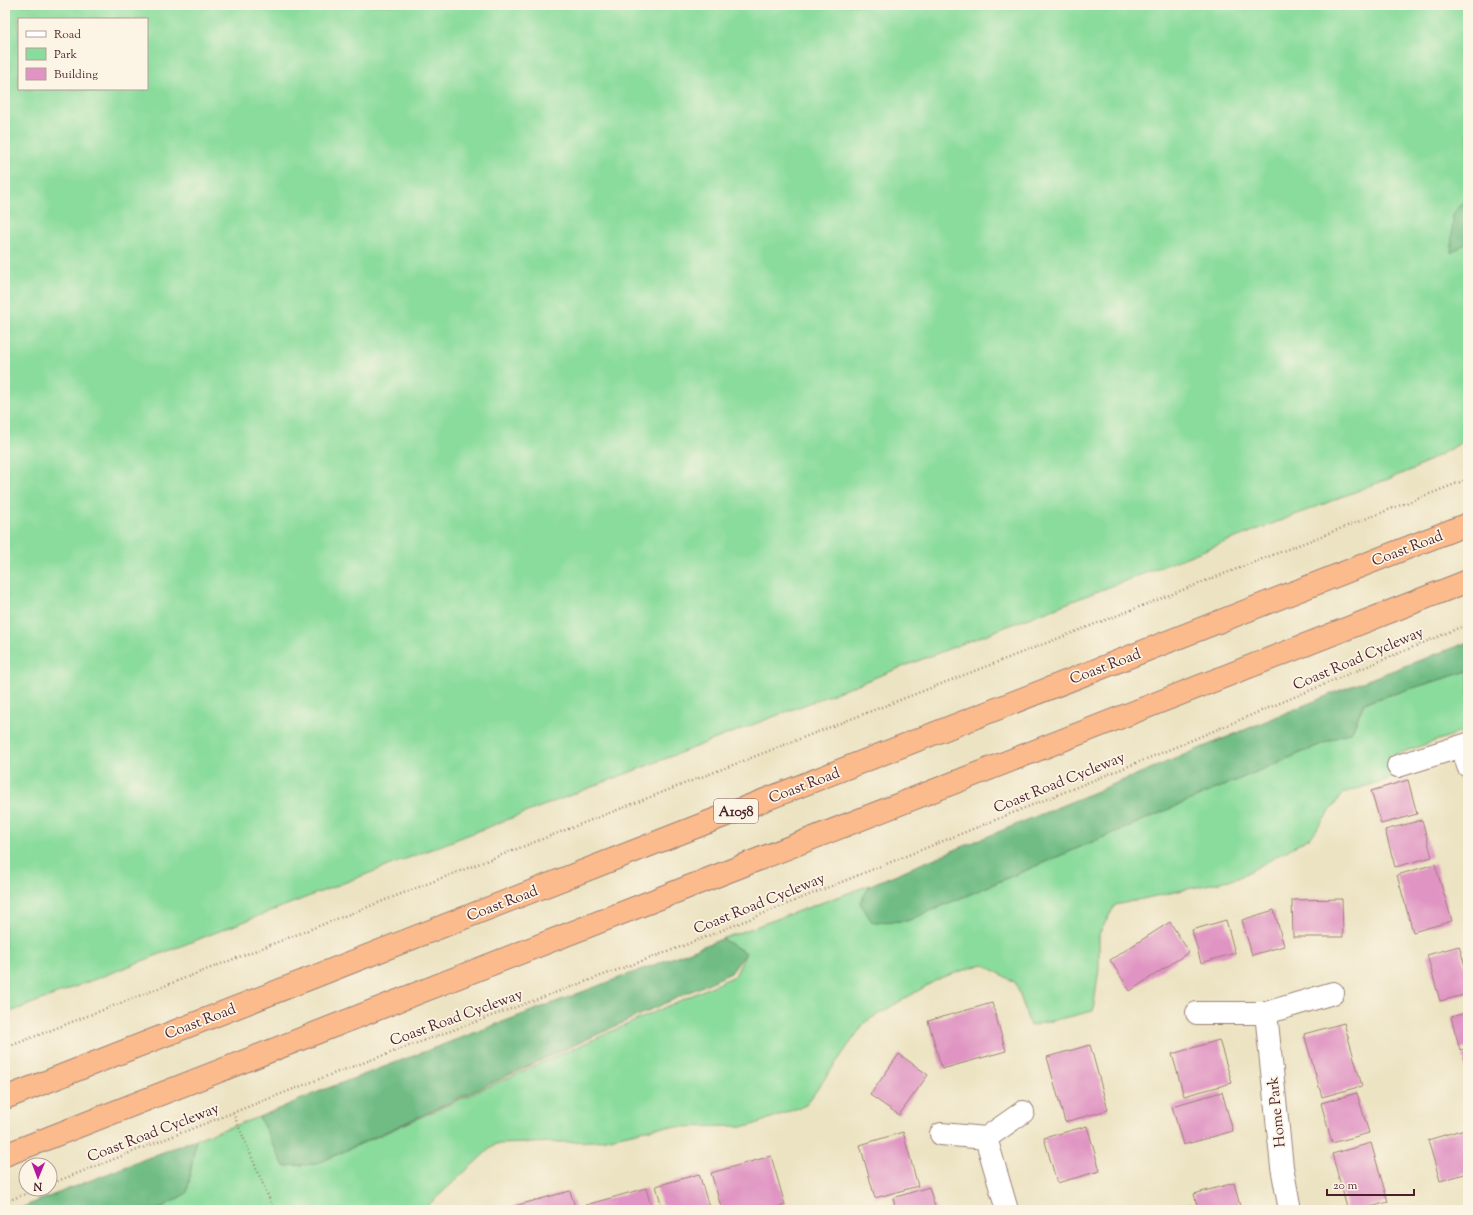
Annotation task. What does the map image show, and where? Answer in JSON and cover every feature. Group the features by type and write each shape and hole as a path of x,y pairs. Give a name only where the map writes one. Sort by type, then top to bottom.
{"highway":[{"name":"Coast Road","path":"5,1098 1468,524"},
{"path":"5,1155 1468,581"}],"street":[{"path":"1398,766 1466,752"},
{"path":"1198,1013 1266,1014 1332,993"},
{"name":"Home Park","path":"1266,1014 1282,1167 1290,1210"},
{"path":"941,1134 986,1138 1023,1112"},
{"path":"986,1138 1007,1210"}],"path":[{"path":"5,1048 1468,479"},
{"name":"Coast Road Cycleway","path":"58,1181 327,1076 690,943 1154,756 1468,624"},
{"path":"233,1113 274,1210"},
{"path":"5,1202 18,1197"}],"green space":[{"path":"5,5 1468,5 1468,439 1414,469 5,1014"},
{"path":"1468,195 1468,242 1451,253 1453,214"},
{"path":"1468,642 1468,671 1364,703 1352,731 907,921 872,922 860,903 870,885 1341,690"},
{"path":"1468,671 1468,730 1388,757 1396,777 1343,793 1311,837 1238,878 1115,905 1099,934 1099,969 1093,1011 1030,1026 1016,983 983,964 940,978 865,1022 806,1105 750,1126 659,1127 596,1141 495,1144 423,1210 157,1210 187,1193 196,1139 259,1117 284,1166 316,1164 735,976 746,953 722,939 870,885 860,903 907,921 1352,731 1364,703"},
{"path":"722,939 746,953 731,973 316,1164 284,1166 259,1117 323,1090"},
{"path":"196,1139 187,1193 157,1210 15,1210 48,1197 58,1197 58,1193"}],"building":[{"path":"1408,780 1417,814 1381,824 1371,791"},
{"path":"1422,820 1432,857 1395,867 1385,830"},
{"path":"1435,864 1452,921 1413,932 1397,875"},
{"path":"1342,899 1343,937 1293,937 1292,900"},
{"path":"1274,910 1284,946 1252,955 1242,920"},
{"path":"1226,920 1235,953 1201,963 1192,930"},
{"path":"1170,922 1189,952 1130,991 1110,960"},
{"path":"1459,946 1468,976 1468,994 1440,1001 1427,955"},
{"path":"992,1003 1006,1051 942,1069 928,1021"},
{"path":"1468,1012 1468,1048 1460,1050 1451,1017"},
{"path":"1344,1023 1362,1086 1322,1097 1304,1034"},
{"path":"1219,1040 1232,1083 1184,1096 1172,1054"},
{"path":"1090,1045 1108,1110 1065,1122 1047,1057"},
{"path":"899,1054 928,1075 899,1115 870,1095"},
{"path":"1468,1055 1468,1074 1463,1057"},
{"path":"1222,1092 1233,1131 1183,1145 1172,1106"},
{"path":"1357,1093 1369,1133 1332,1143 1321,1103"},
{"path":"1087,1126 1100,1171 1057,1183 1044,1138"},
{"path":"1468,1128 1468,1173 1440,1181 1428,1140"},
{"path":"903,1132 918,1186 875,1198 860,1145"},
{"path":"1371,1143 1388,1202 1360,1210 1348,1210 1332,1154"},
{"path":"771,1156 785,1205 766,1210 722,1210 711,1173"},
{"path":"699,1174 710,1210 663,1210 656,1186"},
{"path":"1234,1183 1241,1210 1198,1210 1194,1194"},
{"path":"929,1187 936,1210 896,1210 893,1198"},
{"path":"646,1188 652,1210 587,1210 586,1205"},
{"path":"570,1191 576,1210 508,1210 507,1208"},
{"path":"1192,1205 1193,1210 1176,1210"}]}
